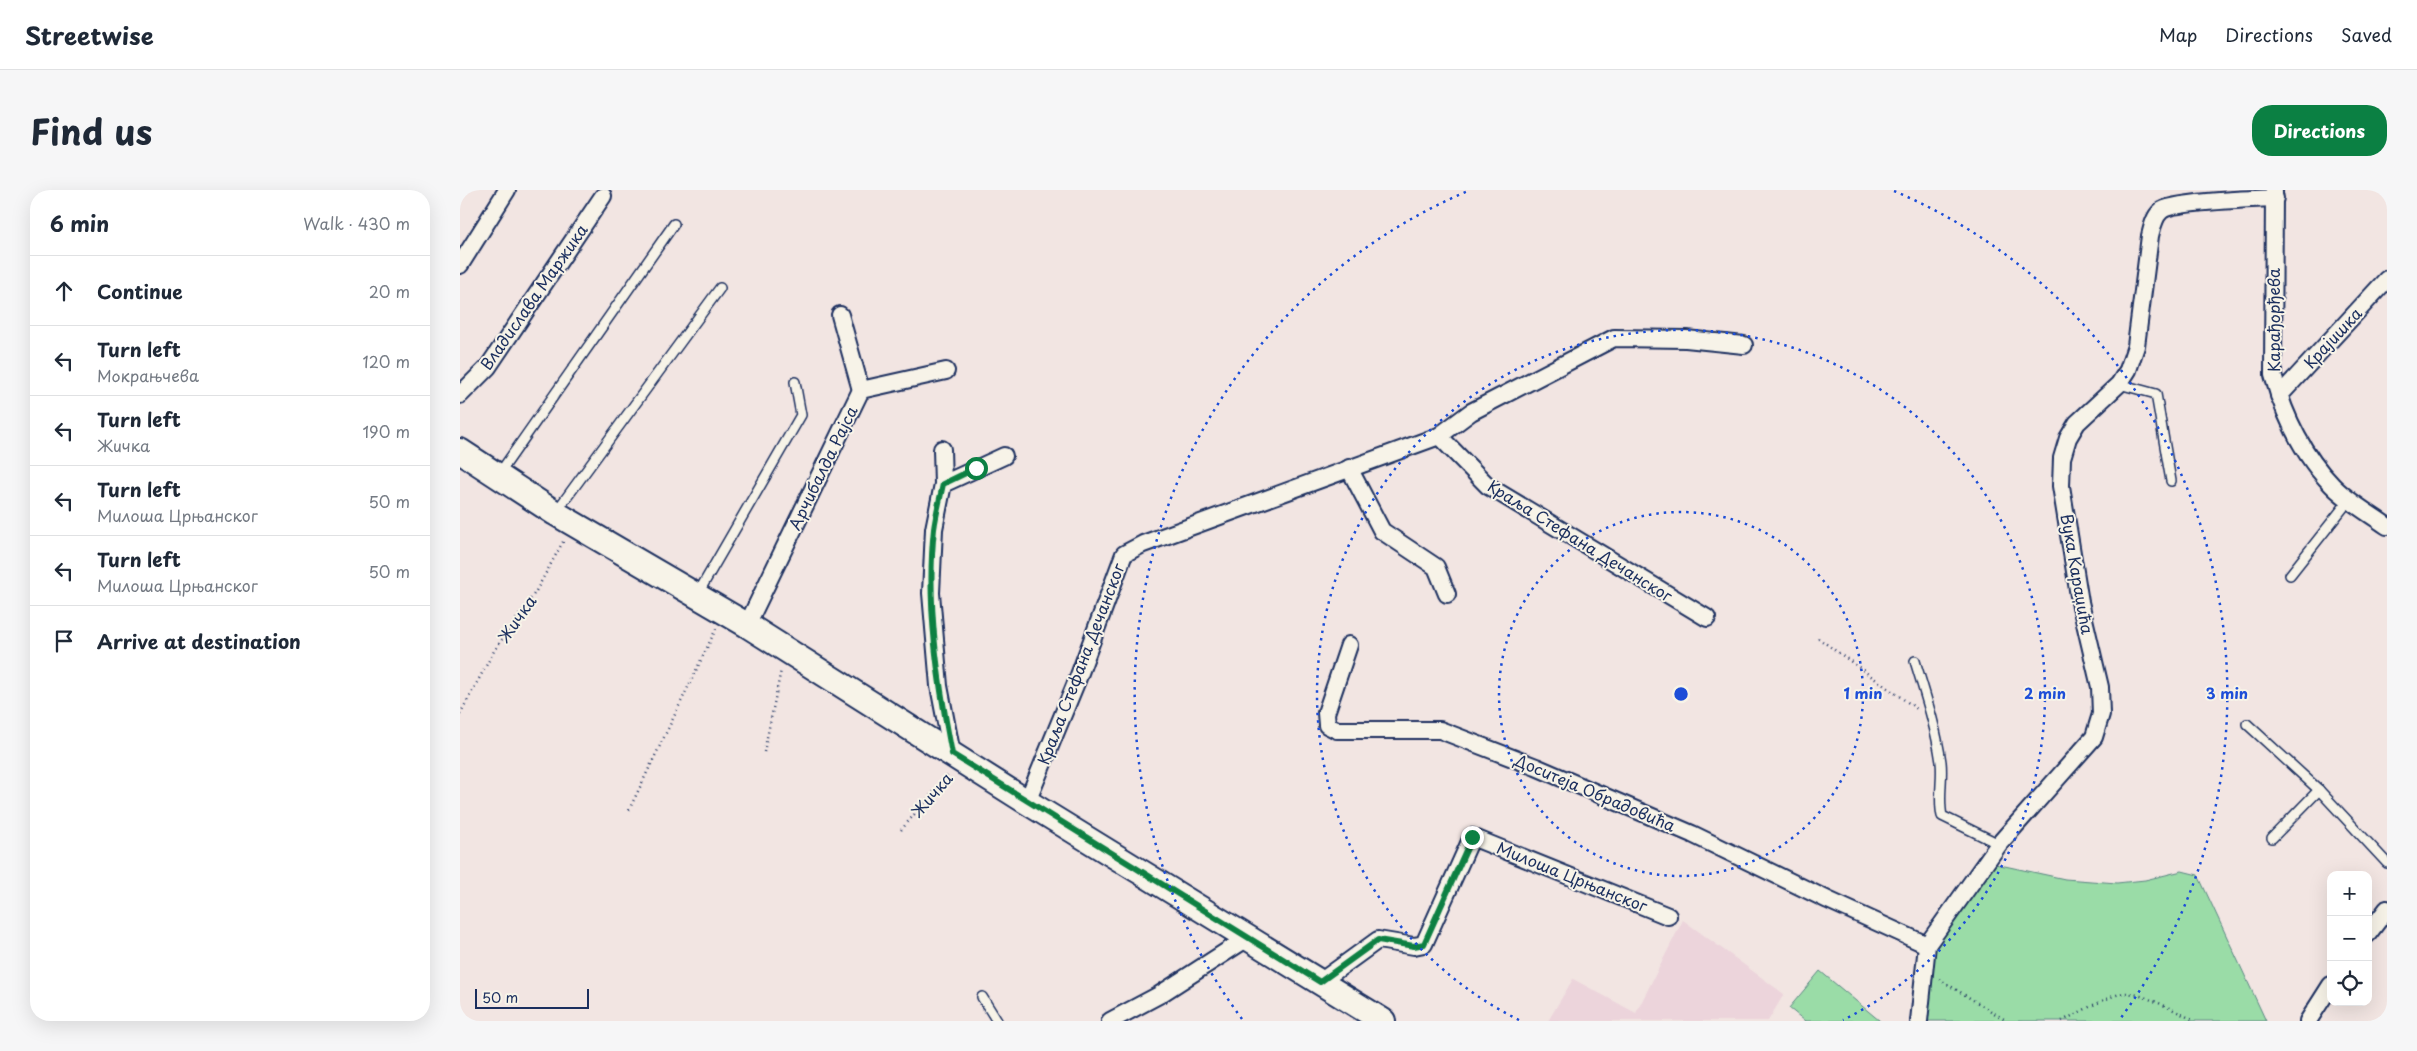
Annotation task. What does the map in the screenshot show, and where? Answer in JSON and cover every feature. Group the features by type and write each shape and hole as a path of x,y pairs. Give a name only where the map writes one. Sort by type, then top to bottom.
{"main road":[{"name":"Жичка","path":"460,451 499,474 564,518 747,625 1027,802 1383,1021"}],"street":[{"path":"460,264 507,190"},
{"name":"Вука Караџића","path":"1927,945 1999,844 2094,737 2100,714 2100,687 2080,602 2062,486 2062,458 2068,438 2077,423 2119,384 2128,370 2136,346 2150,236 2155,220 2160,212 2178,204 2274,194"},
{"name":"Карађорђева","path":"2274,194 2273,375 2279,396 2298,438 2316,466 2333,487 2387,526"},
{"name":"Владислава Маржика","path":"460,395 488,367 603,196"},
{"name":"Крајишка","path":"2279,396 2387,279"},
{"path":"840,315 861,390"},
{"name":"Краља Стефана Дечанског","path":"1027,802 1078,678 1124,554 1152,540 1439,436 1471,412 1614,338 1686,339 1744,345"},
{"name":"Арчибалда Рајса","path":"747,625 861,390 946,371"},
{"name":"Краља Стефана Дечанског","path":"1439,436 1488,486 1707,618"},
{"path":"942,449 943,484 934,529 931,593 939,686 957,757"},
{"path":"943,484 1004,456"},
{"path":"1349,468 1382,531 1436,568 1446,594"},
{"name":"Доситеја Обрадовића","path":"1349,645 1326,713 1327,725 1332,728 1345,730 1440,730 1536,767 1692,834 1828,900 1927,945"},
{"name":"Милоша Црњанског","path":"1320,982 1378,940 1414,946 1424,944 1472,837 1668,916"},
{"path":"2372,929 2387,909"},
{"path":"1110,1021 1159,995 1249,937"},
{"path":"1919,1021 1926,970 1927,945"},
{"path":"2308,1021 2327,991"}],"lane":[{"path":"499,474 674,224"},
{"path":"564,518 720,288"},
{"path":"697,595 801,415 795,382"},
{"path":"2119,384 2156,394 2171,481"},
{"path":"2290,575 2350,499"},
{"path":"1915,661 1937,737 1941,765 1939,804 1942,816 1999,844"},
{"path":"2248,724 2319,790 2387,863"},
{"path":"2272,838 2319,790"},
{"path":"982,998 997,1021"}],"path":[{"name":"Жичка","path":"460,714 494,652 536,592 564,518"},
{"path":"629,810 724,612"},
{"path":"1818,638 1932,720"},
{"path":"764,752 785,649"},
{"name":"Жичка","path":"901,830 957,757"},
{"path":"1926,970 2007,1021"},
{"path":"2062,1021 2112,996 2126,993 2155,1001 2195,1021"}],"shaded area":[{"path":"1683,920 1784,994 1768,1021 1548,1021 1573,979 1636,1013"}],"green space":[{"path":"1986,862 2065,879 2117,883 2145,880 2182,871 2198,875 2266,1021 1919,1021 1927,945"},
{"path":"1820,971 1880,1021 1805,1021 1789,1008"}],"route":[{"path":"976,468 943,484 934,529 931,593 939,686 952,754 1320,982 1378,940 1414,946 1424,944 1472,837"}]}
